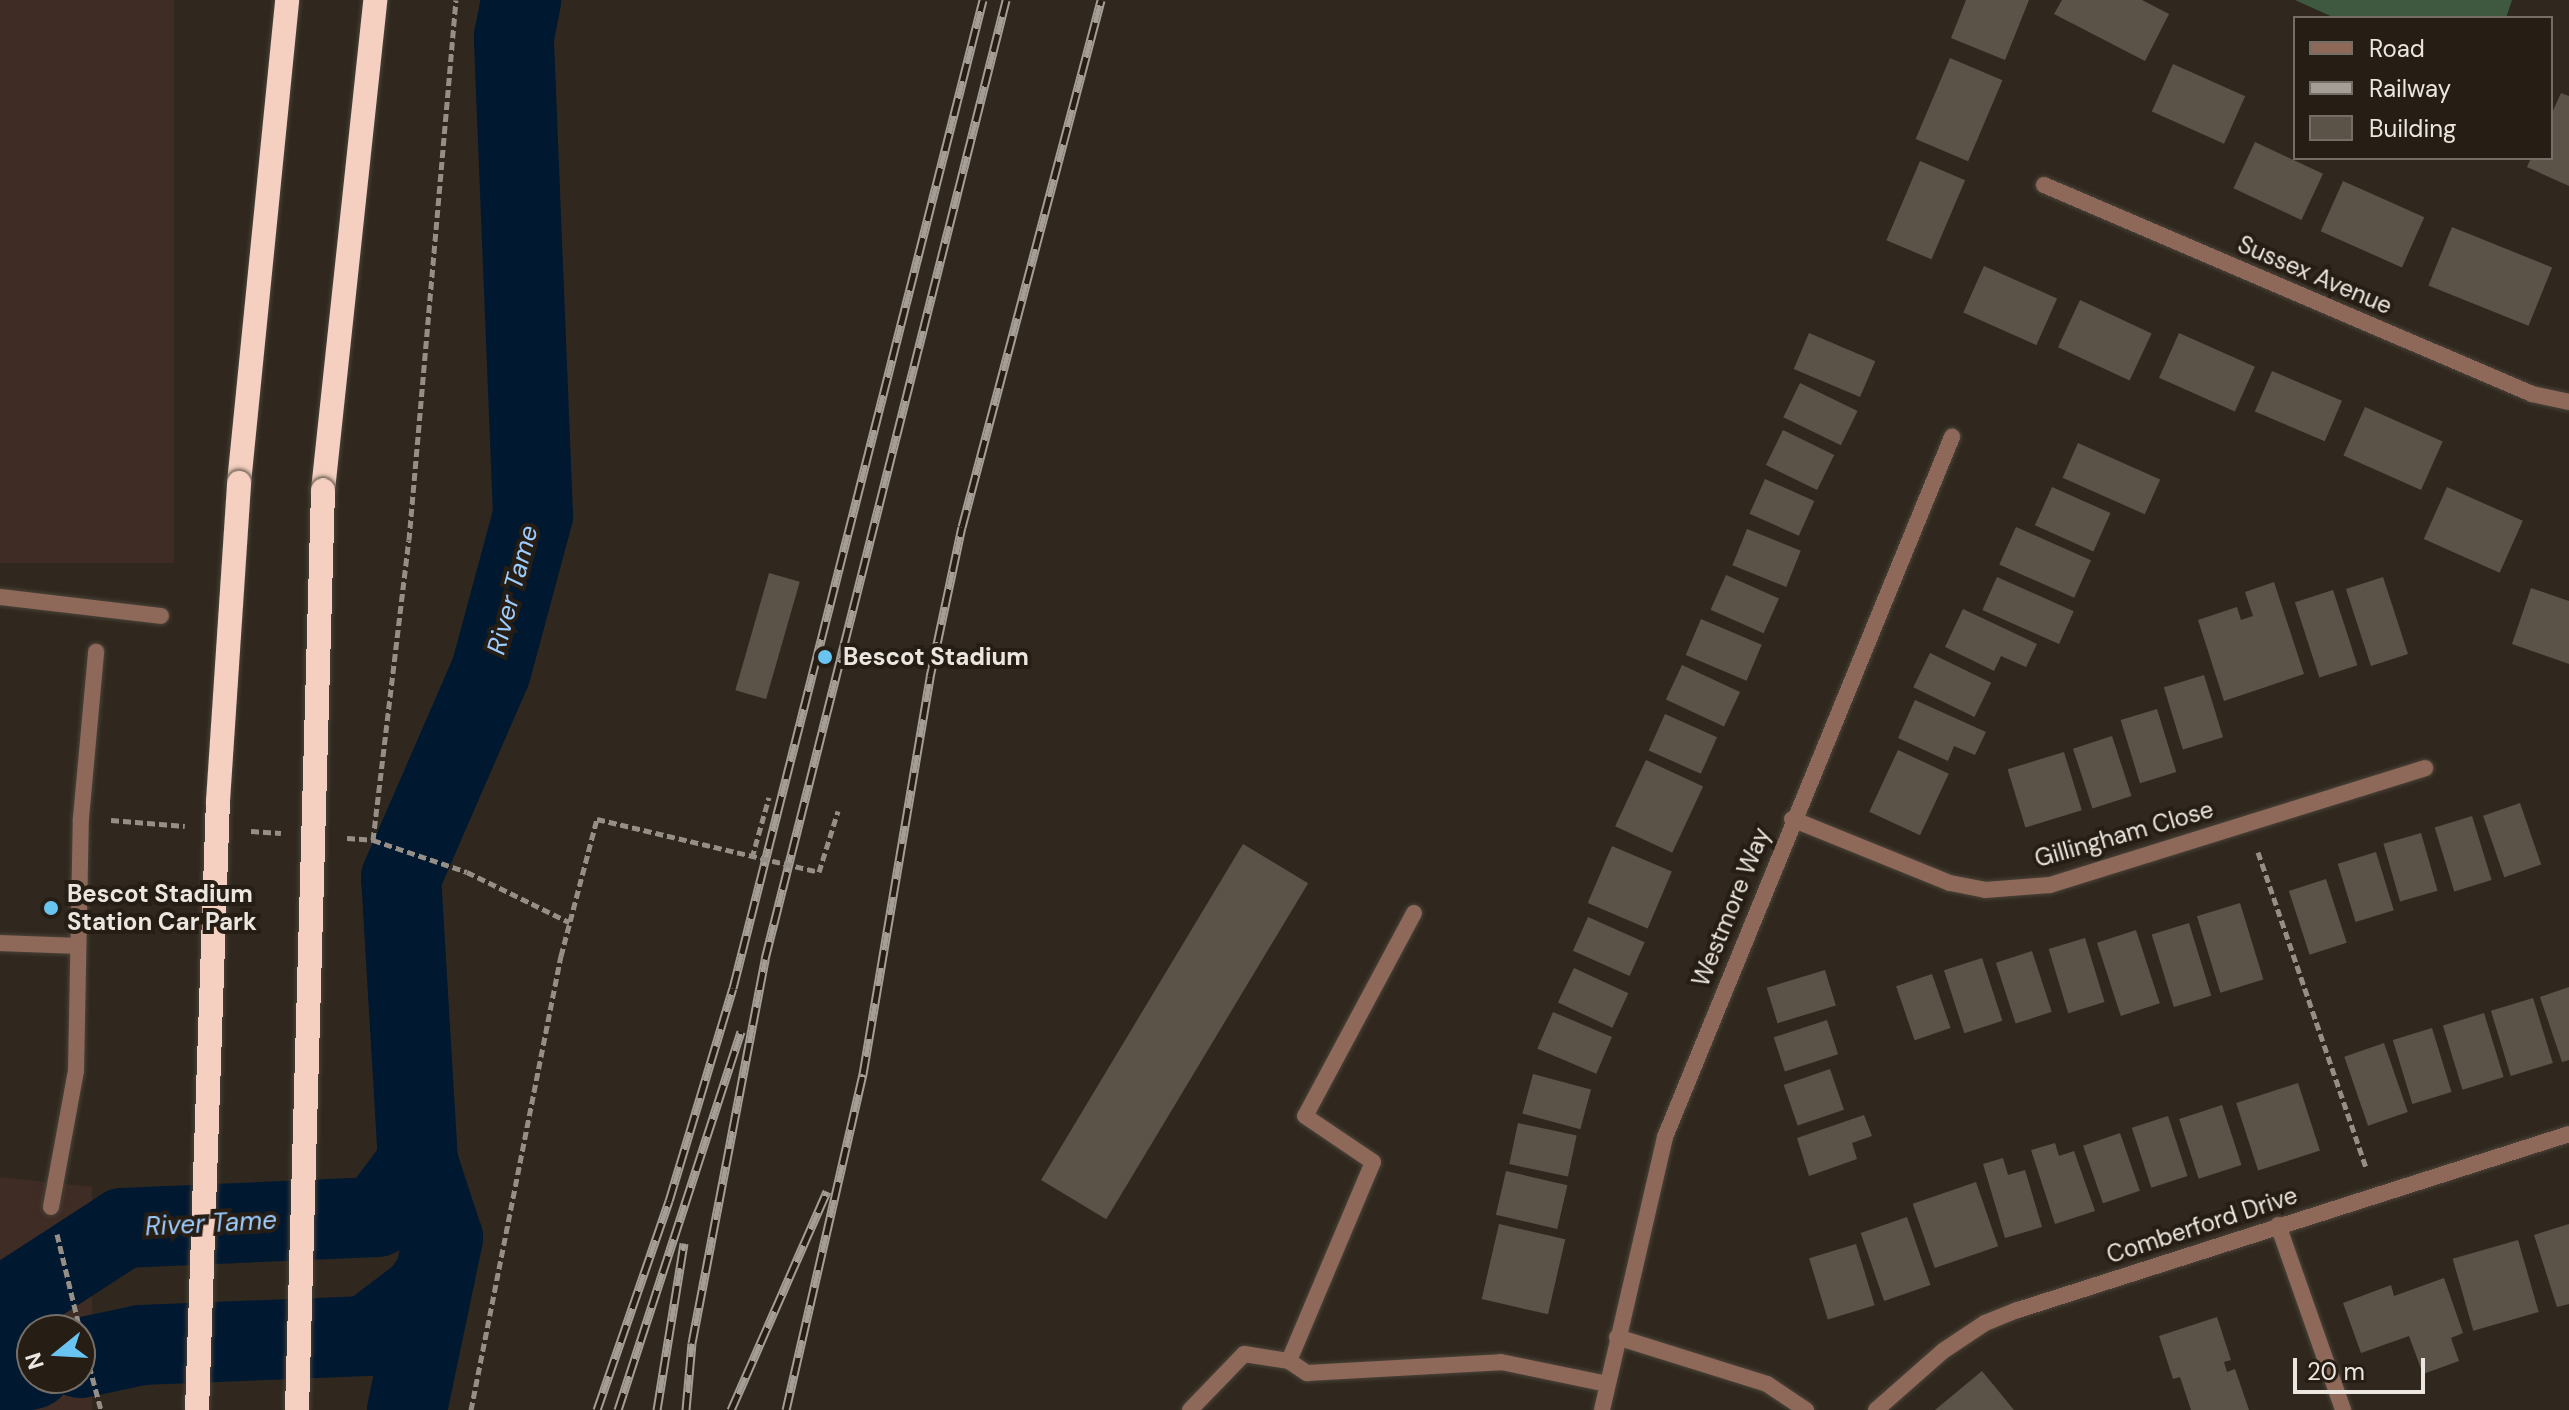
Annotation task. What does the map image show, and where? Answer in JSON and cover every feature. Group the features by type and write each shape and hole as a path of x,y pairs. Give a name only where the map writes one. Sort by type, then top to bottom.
{"highway":[{"path":"197,1410 218,801 239,483 287,0"},
{"path":"297,1410 323,490 375,0"}],"street":[{"name":"Sussex Avenue","path":"2044,185 2532,394 2569,402"},
{"name":"Westmore Way","path":"1602,1410 1665,1137 1792,819 1952,437"},
{"path":"0,597 161,616"},
{"path":"51,1207 76,1071 81,818 96,652"},
{"name":"Gillingham Close","path":"1792,819 1907,868 1985,890 2050,885 2425,768"},
{"path":"1289,1361 1373,1162 1305,1116 1414,913"},
{"path":"0,943 78,946"},
{"name":"Comberford Drive","path":"1876,1410 1985,1323 2278,1225 2569,1134"},
{"path":"2278,1225 2343,1410"},
{"path":"1617,1337 1767,1384 1806,1410"},
{"path":"1190,1410 1244,1354 1289,1361 1307,1373 1501,1362 1607,1384"}],"path":[{"path":"373,840 409,540 456,0"},
{"path":"752,858 769,797"},
{"path":"471,1410 569,922 597,819 819,872 838,811"},
{"path":"2248,823 2375,1195"},
{"path":"396,848 467,872 569,922"},
{"path":"51,1207 76,1314"}],"shaded area":[{"path":"0,0 174,0 174,563 0,563"},
{"path":"0,1177 92,1187 92,1314 16,1314 16,1394 92,1394 92,1410 0,1410"}],"green space":[{"path":"2295,0 2512,0 2507,16 2331,16"}],"building":[{"path":"1966,0 2029,0 2005,60 1951,38"},
{"path":"2062,0 2142,0 2169,14 2145,61 2054,14"},
{"path":"1950,58 2002,80 1968,161 1916,139"},
{"path":"2173,64 2245,96 2224,144 2152,112"},
{"path":"2561,93 2569,96 2569,186 2527,167 2530,160 2553,160 2553,111"},
{"path":"2255,142 2323,174 2301,220 2233,188"},
{"path":"1920,161 1965,180 1932,259 1886,240"},
{"path":"2343,181 2424,217 2402,267 2321,231"},
{"path":"2452,227 2552,267 2529,326 2428,285"},
{"path":"1984,266 2057,299 2036,345 1963,313"},
{"path":"2080,300 2152,333 2130,381 2058,347"},
{"path":"1809,333 1875,361 1860,397 1794,369"},
{"path":"2179,333 2255,367 2235,412 2159,378"},
{"path":"2272,371 2342,401 2325,441 2255,412"},
{"path":"1800,383 1858,411 1841,445 1783,417"},
{"path":"2365,407 2443,442 2421,490 2343,455"},
{"path":"1783,430 1834,455 1817,490 1766,465"},
{"path":"2078,443 2160,480 2145,514 2063,478"},
{"path":"1765,479 1814,501 1799,536 1750,514"},
{"path":"2052,487 2110,513 2093,551 2035,525"},
{"path":"2447,487 2523,521 2500,573 2424,539"},
{"path":"2016,527 2091,560 2074,598 1999,564"},
{"path":"1747,529 1801,551 1786,587 1732,565"},
{"path":"769,573 800,582 766,699 735,690"},
{"path":"1726,575 1779,599 1764,633 1711,610"},
{"path":"1997,577 2074,611 2059,644 1982,610"},
{"path":"2383,577 2408,654 2371,666 2346,589"},
{"path":"2274,582 2304,674 2224,701 2198,620 2237,607 2241,620 2253,616 2245,592"},
{"path":"2531,588 2569,601 2569,664 2512,644"},
{"path":"2333,590 2357,665 2319,677 2295,602"},
{"path":"1963,609 2037,644 2026,667 2001,656 1994,671 1945,647"},
{"path":"1701,619 1762,645 1747,681 1686,655"},
{"path":"1930,653 1991,683 1974,717 1913,687"},
{"path":"1682,665 1740,692 1724,726 1666,699"},
{"path":"2204,675 2223,737 2183,749 2164,687"},
{"path":"1915,700 1986,732 1975,755 1954,746 1948,761 1898,738"},
{"path":"2157,709 2176,772 2140,783 2121,720"},
{"path":"1665,714 1717,737 1701,774 1649,751"},
{"path":"2112,736 2131,796 2092,809 2073,749"},
{"path":"1898,750 1949,774 1920,835 1869,812"},
{"path":"2064,752 2082,810 2025,828 2008,769"},
{"path":"1646,760 1703,787 1672,853 1615,826"},
{"path":"2520,803 2541,864 2504,877 2483,816"},
{"path":"2472,816 2492,880 2454,891 2435,827"},
{"path":"2421,833 2438,891 2400,901 2384,844"},
{"path":"1243,844 1308,883 1106,1219 1041,1180"},
{"path":"1612,846 1672,871 1648,928 1588,903"},
{"path":"2376,852 2394,910 2356,922 2338,864"},
{"path":"2326,879 2347,943 2310,955 2289,891"},
{"path":"2240,903 2263,980 2220,993 2197,916"},
{"path":"1588,917 1645,942 1630,976 1573,951"},
{"path":"2189,923 2211,996 2174,1007 2152,934"},
{"path":"2136,930 2160,1003 2121,1016 2097,943"},
{"path":"2085,938 2105,1002 2068,1013 2049,949"},
{"path":"2032,951 2052,1012 2016,1024 1996,963"},
{"path":"1982,958 2002,1021 1964,1033 1944,970"},
{"path":"1574,968 1628,993 1612,1028 1558,1002"},
{"path":"1825,970 1836,1005 1777,1023 1767,988"},
{"path":"1932,974 1951,1028 1915,1040 1896,986"},
{"path":"2569,987 2569,1060 2562,1062 2540,997"},
{"path":"2533,998 2553,1063 2511,1076 2491,1011"},
{"path":"1553,1012 1612,1037 1596,1074 1537,1049"},
{"path":"2484,1013 2504,1077 2462,1090 2443,1026"},
{"path":"1827,1020 1838,1054 1785,1072 1774,1037"},
{"path":"2432,1028 2452,1092 2412,1104 2393,1040"},
{"path":"2384,1043 2408,1112 2368,1126 2344,1057"},
{"path":"1830,1069 1844,1110 1798,1126 1784,1085"},
{"path":"1533,1074 1591,1090 1580,1129 1522,1114"},
{"path":"2298,1083 2320,1151 2258,1171 2236,1103"},
{"path":"2222,1105 2241,1165 2199,1179 2179,1119"},
{"path":"1864,1115 1872,1136 1852,1143 1857,1159 1809,1176 1797,1138"},
{"path":"2168,1116 2187,1176 2151,1188 2132,1128"},
{"path":"1518,1123 1577,1135 1568,1177 1509,1164"},
{"path":"2120,1133 2140,1191 2103,1203 2083,1146"},
{"path":"2055,1143 2059,1156 2074,1151 2095,1211 2055,1224 2031,1150"},
{"path":"2003,1158 2008,1175 2025,1170 2042,1227 2005,1238 1983,1164"},
{"path":"1506,1171 1567,1185 1557,1229 1496,1215"},
{"path":"1976,1182 1998,1246 1935,1268 1913,1204"},
{"path":"1907,1217 1930,1285 1884,1301 1861,1233"},
{"path":"1499,1224 1565,1239 1548,1314 1482,1299"},
{"path":"2569,1224 2569,1304 2557,1307 2534,1235"},
{"path":"2518,1240 2539,1312 2473,1331 2453,1259"},
{"path":"1856,1244 1875,1305 1828,1320 1809,1258"},
{"path":"2444,1278 2463,1333 2451,1338 2459,1361 2423,1374 2409,1336 2361,1353 2343,1303 2391,1285 2394,1296"},
{"path":"2217,1317 2231,1360 2224,1362 2227,1372 2235,1369 2249,1410 2191,1410 2180,1377 2173,1379 2159,1336"},
{"path":"1982,1371 2014,1410 1935,1410"}],"waterway":[{"name":"River Tame","path":"407,1410 443,1238 418,1162 401,878 491,671 533,515 514,37 521,0"},
{"name":"River Tame","path":"0,1308 123,1228 377,1217 418,1162"},
{"name":"River Tame","path":"96,1355 141,1345 367,1336 421,1295 435,1276"},
{"name":"River Tame","path":"0,1376 16,1372"}],"railway":[{"path":"597,1410 669,1201 733,988 983,0"},
{"path":"686,1410 692,1343 765,959 1006,0"},
{"path":"786,1410 863,1074 930,677 962,527 1101,0"},
{"path":"618,1410 741,1031"},
{"path":"731,1410 827,1191"},
{"path":"657,1410 684,1243"}],"place":[{"name":"Bescot Stadium","path":"825,657"},
{"name":"Bescot Stadium Station Car Park","path":"51,908"}]}
